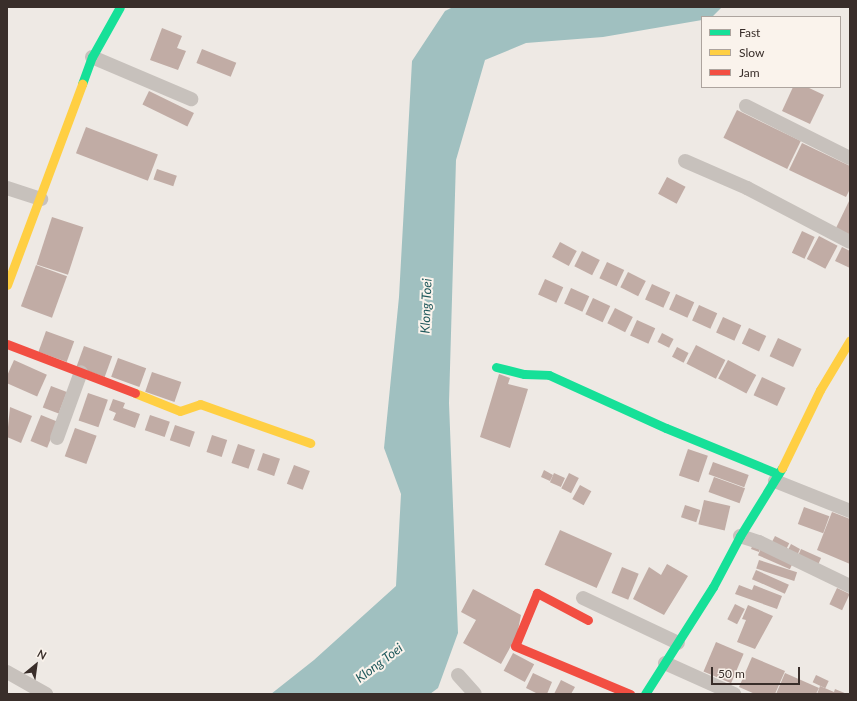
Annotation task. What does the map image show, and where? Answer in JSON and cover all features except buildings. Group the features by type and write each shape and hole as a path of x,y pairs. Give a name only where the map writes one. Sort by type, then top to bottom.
{"street":[{"path":"7,285 41,199 92,57 120,7"},
{"path":"92,57 191,99"},
{"path":"746,106 850,158"},
{"path":"685,160 746,188 850,242"},
{"path":"7,188 41,199"},
{"path":"645,694 713,587 740,536 845,359 850,340"},
{"path":"7,344 180,411 200,404 310,443"},
{"path":"496,367 524,374 549,375 850,511"},
{"path":"57,438 81,372"},
{"path":"740,536 759,542 850,586"},
{"path":"588,620 537,592 515,646 630,694"},
{"path":"583,598 678,643"},
{"path":"665,663 734,694"},
{"path":"7,672 46,694"},
{"path":"458,676 475,694"}],"water":[{"name":"Klong Toei","path":"453,7 722,7 713,16 701,16 701,20 603,37 526,43 485,60 456,160 449,403 458,633 438,688 430,694 271,694 314,660 396,586 401,494 384,448 399,297 412,61 445,11"}],"traffic: fast":[{"path":"82,84 92,57 120,7"},
{"path":"496,367 524,374 549,375 666,428 778,474"},
{"path":"645,694 713,587 740,536 782,468"}],"traffic: slow":[{"path":"7,285 82,84"},
{"path":"782,468 820,390 850,340"},
{"path":"135,393 180,411 200,404 310,443"}],"traffic: jam":[{"path":"7,344 135,393"},
{"path":"588,620 537,593 515,646 630,694"}]}
